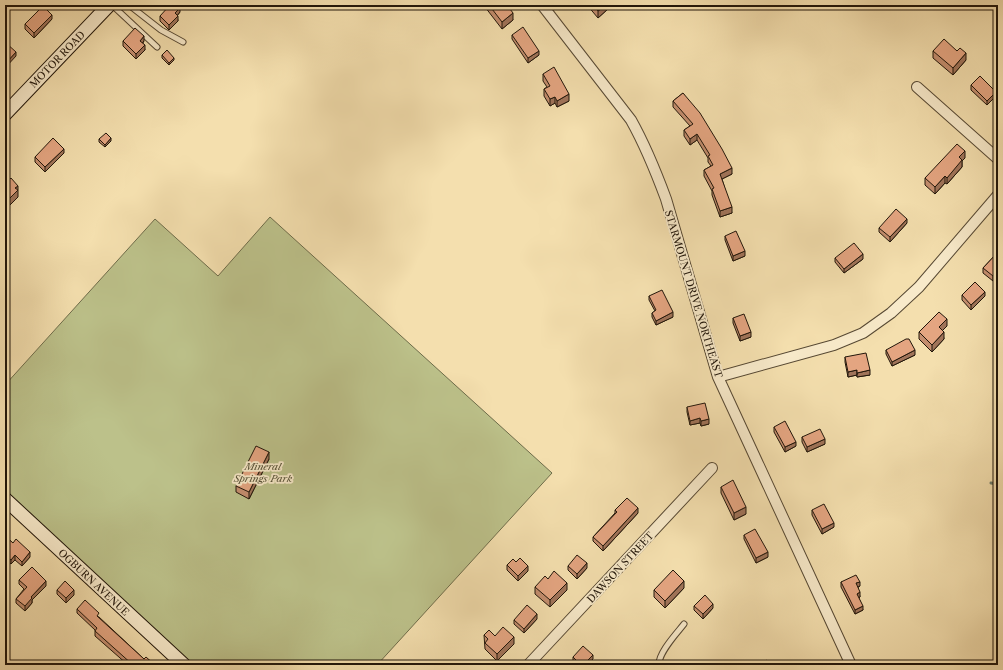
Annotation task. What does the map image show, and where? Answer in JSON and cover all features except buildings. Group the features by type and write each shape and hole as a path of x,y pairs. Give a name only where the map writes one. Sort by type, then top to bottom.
{"street":[{"name":"MOTOR ROAD","path":"5,114 109,5"},
{"name":"STARMOUNT DRIVE NORTHEAST","path":"542,5 631,120 640,135 656,170 666,199 718,377 850,665"},
{"path":"917,87 998,158"},
{"path":"718,377 834,346 863,333 891,313 919,287 998,195"},
{"name":"DAWSON STREET","path":"528,665 712,468"},
{"name":"OGBURN AVENUE","path":"5,499 184,665"}],"lane":[{"path":"112,5 157,47"},
{"path":"129,5 161,30 183,42"},
{"path":"659,665 658,661 670,640 684,624"}],"green space":[{"name":"Mineral Springs Park","path":"270,217 552,473 377,665 188,665 5,496 5,385 155,219 218,276"}],"waterway":[{"path":"991,483 998,484"}]}
